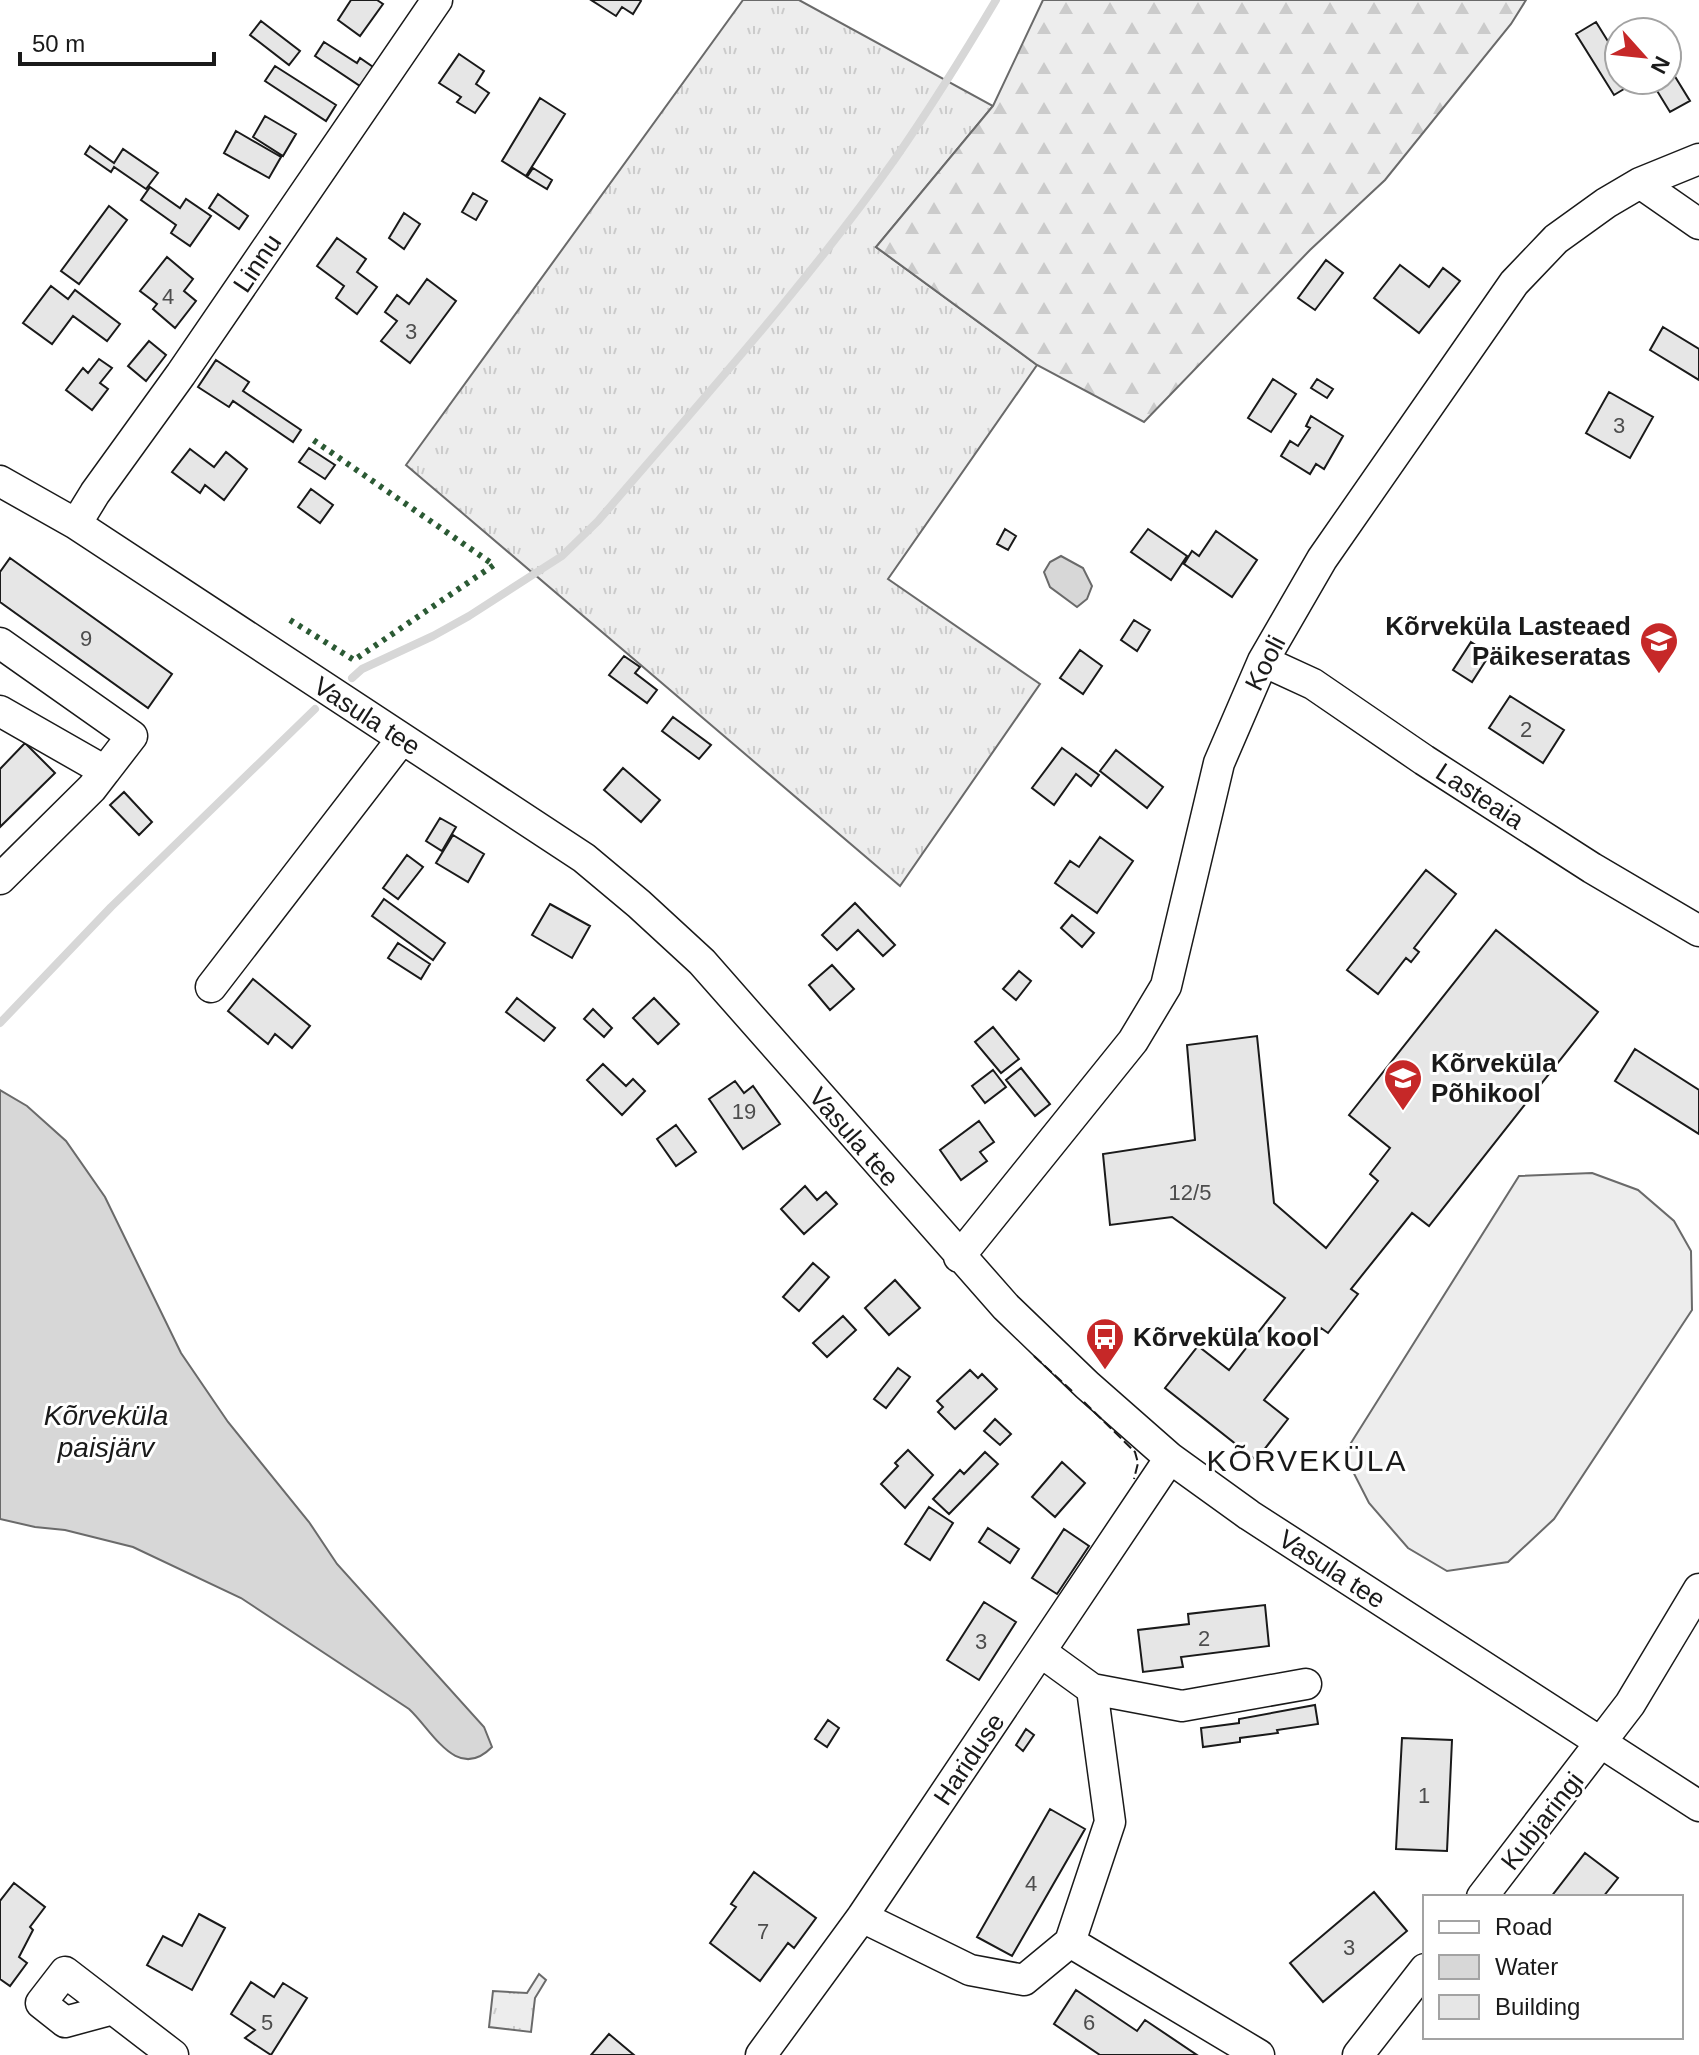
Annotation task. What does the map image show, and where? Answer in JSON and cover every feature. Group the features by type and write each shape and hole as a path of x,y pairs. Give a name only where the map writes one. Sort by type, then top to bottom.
{"street":[{"name":"Linnu","path":"76,524 437,0"},
{"name":"Kooli","path":"959,1257 1133,1041 1166,986 1219,763 1263,661 1322,559 1514,283 1556,239 1606,203 1640,183 1699,159"},
{"path":"1640,183 1699,224"},
{"name":"Vasula tee","path":"1,484 76,524 584,858 702,962 959,1257 1026,1327 1146,1438 1229,1501 1699,1806"},
{"path":"0,643 132,736 92,788 0,879"},
{"name":"Lasteaia","path":"1263,661 1313,684 1579,860 1699,931"},
{"path":"0,711 105,771"},
{"path":"211,987 402,739"},
{"name":"Hariduse","path":"761,2055 862,1917 1170,1458"},
{"name":"Kubjaringi","path":"1484,1895 1630,1704 1699,1589"},
{"path":"1041,1652 1092,1689 1182,1706 1306,1684"},
{"path":"862,1917 970,1970 1024,1980 1070,1942 1110,1822 1092,1689"},
{"path":"1070,1942 1259,2055"},
{"path":"1358,2055 1423,1972"},
{"path":"113,2009 173,2055"}],"green space":[{"path":"743,0 799,0 993,106 876,247 1037,365 888,579 1040,684 900,886 406,465"},
{"path":"1043,0 1526,0 1511,24 1385,180 1310,250 1144,422 1037,365 876,247 993,106"},
{"path":"1592,1173 1638,1190 1674,1221 1691,1251 1692,1310 1554,1519 1508,1562 1447,1571 1408,1548 1369,1503 1344,1454 1519,1176"},
{"path":"539,1974 546,1980 535,1998 531,2032 489,2027 493,1991 527,1993"}],"water":[{"path":"1061,556 1083,568 1092,586 1087,599 1077,607 1050,587 1044,572 1050,562"},
{"name":"Kõrveküla paisjärv","path":"0,1090 27,1106 66,1141 105,1197 181,1353 228,1422 309,1522 337,1564 484,1727 492,1747 479,1757 468,1759 456,1756 436,1740 409,1709 241,1598 133,1547 65,1530 0,1519"}],"building":[{"path":"351,0 377,0 383,4 360,36 338,20"},
{"path":"591,0 641,1 633,14 622,7 616,16"},
{"path":"261,21 300,51 289,65 250,35"},
{"path":"1596,22 1603,33 1603,77 1576,34"},
{"path":"324,42 357,63 360,58 376,69 363,88 315,56"},
{"path":"459,54 484,71 476,84 489,93 475,113 457,102 461,97 439,83"},
{"path":"275,66 336,105 326,121 265,81"},
{"path":"1683,90 1690,101 1670,112 1660,96 1683,96"},
{"path":"540,98 565,114 526,176 502,161"},
{"path":"265,116 296,134 283,156 253,137"},
{"path":"236,131 281,157 269,178 224,153"},
{"path":"90,146 114,163 123,149 158,173 146,189 114,167 111,172 85,154"},
{"path":"533,168 552,180 547,189 527,177"},
{"path":"150,187 180,208 186,199 211,216 190,246 171,233 176,225 141,200"},
{"path":"473,193 487,201 476,220 462,212"},
{"path":"218,194 248,216 239,229 209,208"},
{"path":"109,206 127,220 79,284 61,271"},
{"path":"404,213 420,224 404,249 389,238"},
{"path":"337,238 366,259 357,272 377,287 357,314 336,298 344,286 317,266"},
{"path":"167,257 193,279 184,291 196,301 175,328 153,309 157,304 140,291"},
{"path":"1326,260 1343,273 1315,310 1298,298"},
{"path":"1400,265 1429,287 1443,268 1460,281 1419,333 1374,298"},
{"path":"427,279 456,301 410,363 381,341 397,321 385,312 397,295 409,304"},
{"path":"51,286 68,299 75,290 120,324 107,341 73,316 52,344 23,323"},
{"path":"1663,327 1699,349 1699,380 1650,350"},
{"path":"149,341 166,355 146,381 128,366"},
{"path":"99,359 112,368 100,383 108,389 92,410 66,390 83,368 88,373"},
{"path":"216,360 249,382 243,391 301,430 293,442 233,401 229,407 198,387"},
{"path":"1273,379 1296,394 1271,432 1248,418"},
{"path":"1317,379 1333,389 1327,398 1311,388"},
{"path":"1609,392 1653,417 1630,458 1586,433"},
{"path":"1311,416 1343,436 1324,469 1316,464 1310,474 1281,456 1290,441 1298,446 1310,428 1306,426"},
{"path":"309,448 335,465 325,479 299,462"},
{"path":"190,449 214,467 226,452 247,469 224,500 205,485 200,493 172,472"},
{"path":"311,489 333,505 320,523 298,507"},
{"path":"1005,529 1016,536 1008,550 997,544"},
{"path":"1148,529 1187,556 1171,580 1131,552"},
{"path":"1216,531 1257,560 1232,597 1184,564 1192,551 1199,556"},
{"path":"10,558 172,674 148,708 0,602 0,572"},
{"path":"1134,620 1150,630 1137,651 1121,640"},
{"path":"1471,642 1490,654 1472,682 1453,670"},
{"path":"1080,650 1102,666 1083,694 1060,678"},
{"path":"624,656 640,667 635,673 657,690 647,703 609,675"},
{"path":"1510,696 1564,730 1543,763 1489,728"},
{"path":"673,717 711,745 699,759 662,731"},
{"path":"25,743 55,773 0,827 0,769"},
{"path":"1062,748 1099,775 1091,786 1076,774 1054,805 1032,788"},
{"path":"1116,750 1163,787 1147,808 1100,771"},
{"path":"623,768 660,800 641,822 604,790"},
{"path":"124,792 152,822 139,835 110,805"},
{"path":"440,818 456,827 442,851 426,841"},
{"path":"453,835 484,854 468,882 436,863"},
{"path":"1100,837 1133,861 1097,913 1055,883 1070,861 1079,867"},
{"path":"407,855 423,867 398,899 383,888"},
{"path":"1426,870 1456,894 1414,948 1419,952 1411,962 1406,958 1378,994 1347,970"},
{"path":"384,899 445,943 433,960 372,916"},
{"path":"855,903 895,945 883,956 858,930 837,950 822,935"},
{"path":"550,904 590,926 572,958 532,935"},
{"path":"1072,915 1094,933 1082,947 1061,928"},
{"path":"1496,930 1598,1012 1429,1226 1412,1213 1351,1289 1358,1294 1328,1333 1321,1328 1264,1400 1288,1419 1256,1460 1165,1388 1198,1346 1229,1370 1285,1298 1172,1217 1110,1225 1103,1154 1195,1140 1187,1045 1257,1036 1274,1203 1326,1248 1378,1181 1370,1174 1390,1148 1349,1115"},
{"path":"398,943 430,964 421,979 388,958"},
{"path":"832,965 854,989 830,1010 809,985"},
{"path":"1019,971 1031,981 1016,1000 1003,989"},
{"path":"253,979 310,1026 292,1048 275,1034 268,1044 228,1011"},
{"path":"517,998 555,1028 544,1041 506,1012"},
{"path":"654,998 679,1024 658,1044 633,1018"},
{"path":"593,1009 612,1028 604,1037 584,1019"},
{"path":"993,1027 1019,1059 1001,1073 975,1042"},
{"path":"1635,1049 1699,1090 1699,1134 1615,1081"},
{"path":"603,1064 626,1086 633,1079 645,1091 622,1115 587,1080"},
{"path":"1021,1068 1050,1104 1035,1116 1006,1080"},
{"path":"993,1070 1006,1087 985,1103 972,1086"},
{"path":"735,1081 744,1093 753,1086 780,1124 743,1149 709,1099"},
{"path":"979,1121 994,1142 980,1152 987,1161 961,1180 940,1150"},
{"path":"676,1125 696,1152 676,1166 657,1139"},
{"path":"805,1186 817,1200 826,1192 837,1204 804,1234 781,1209"},
{"path":"813,1263 829,1277 799,1311 783,1297"},
{"path":"895,1280 920,1308 889,1335 865,1308"},
{"path":"843,1316 856,1330 827,1357 813,1343"},
{"path":"898,1368 910,1377 886,1408 874,1399"},
{"path":"970,1370 978,1378 982,1374 997,1389 955,1429 938,1412 943,1407 937,1401"},
{"path":"995,1419 1011,1434 1000,1445 984,1431"},
{"path":"908,1450 933,1475 905,1508 881,1484"},
{"path":"985,1452 998,1464 949,1514 933,1499 960,1470 964,1474"},
{"path":"1062,1462 1085,1483 1055,1517 1032,1497"},
{"path":"929,1507 953,1523 930,1560 905,1544"},
{"path":"988,1528 1019,1549 1010,1563 979,1542"},
{"path":"1064,1529 1089,1546 1057,1594 1032,1578"},
{"path":"984,1602 1016,1622 979,1680 947,1660"},
{"path":"1265,1605 1269,1646 1181,1657 1183,1667 1143,1672 1138,1630 1189,1624 1188,1614"},
{"path":"1315,1705 1318,1724 1203,1747 1201,1728 1239,1723 1239,1719"},
{"path":"828,1720 839,1728 827,1747 815,1739"},
{"path":"1026,1729 1034,1735 1023,1751 1016,1745"},
{"path":"1402,1738 1452,1740 1447,1851 1396,1849"},
{"path":"1050,1809 1085,1829 1012,1956 977,1937"},
{"path":"1585,1853 1618,1878 1605,1895 1553,1895"},
{"path":"754,1872 816,1918 794,1948 788,1943 760,1981 710,1943 736,1907 731,1904"},
{"path":"14,1883 45,1907 30,1927 33,1930 19,1957 27,1963 10,1986 0,1979 0,1901"},
{"path":"1374,1892 1407,1931 1323,2002 1290,1963"},
{"path":"199,1914 225,1928 192,1990 147,1965 163,1936 182,1946"},
{"path":"251,1982 274,1997 283,1983 307,1998 271,2055 245,2038 255,2030 231,2014"},
{"path":"1076,1990 1137,2031 1145,2020 1197,2055 1100,2055 1054,2024"},
{"path":"609,2034 634,2055 591,2055"}],"waterway":[{"path":"352,678 362,669 469,616 562,556 598,521 751,343 861,206 921,120 996,0"},
{"path":"0,1023 111,907 315,709"}],"hedge":[{"path":"290,620 354,660 494,565 309,437"}],"fence":[{"path":"1034,1356 1072,1391"},
{"path":"1084,1402 1135,1452 1138,1463 1134,1479"}],"place":[{"name":"Kõrveküla Lasteaed Päikeseratas","path":"1659,675"},
{"name":"Kõrveküla Põhikool","path":"1403,1112"},
{"name":"Kõrveküla kool","path":"1105,1371"}],"district":[{"name":"KÕRVEKÜLA","path":"1307,1461"}]}
